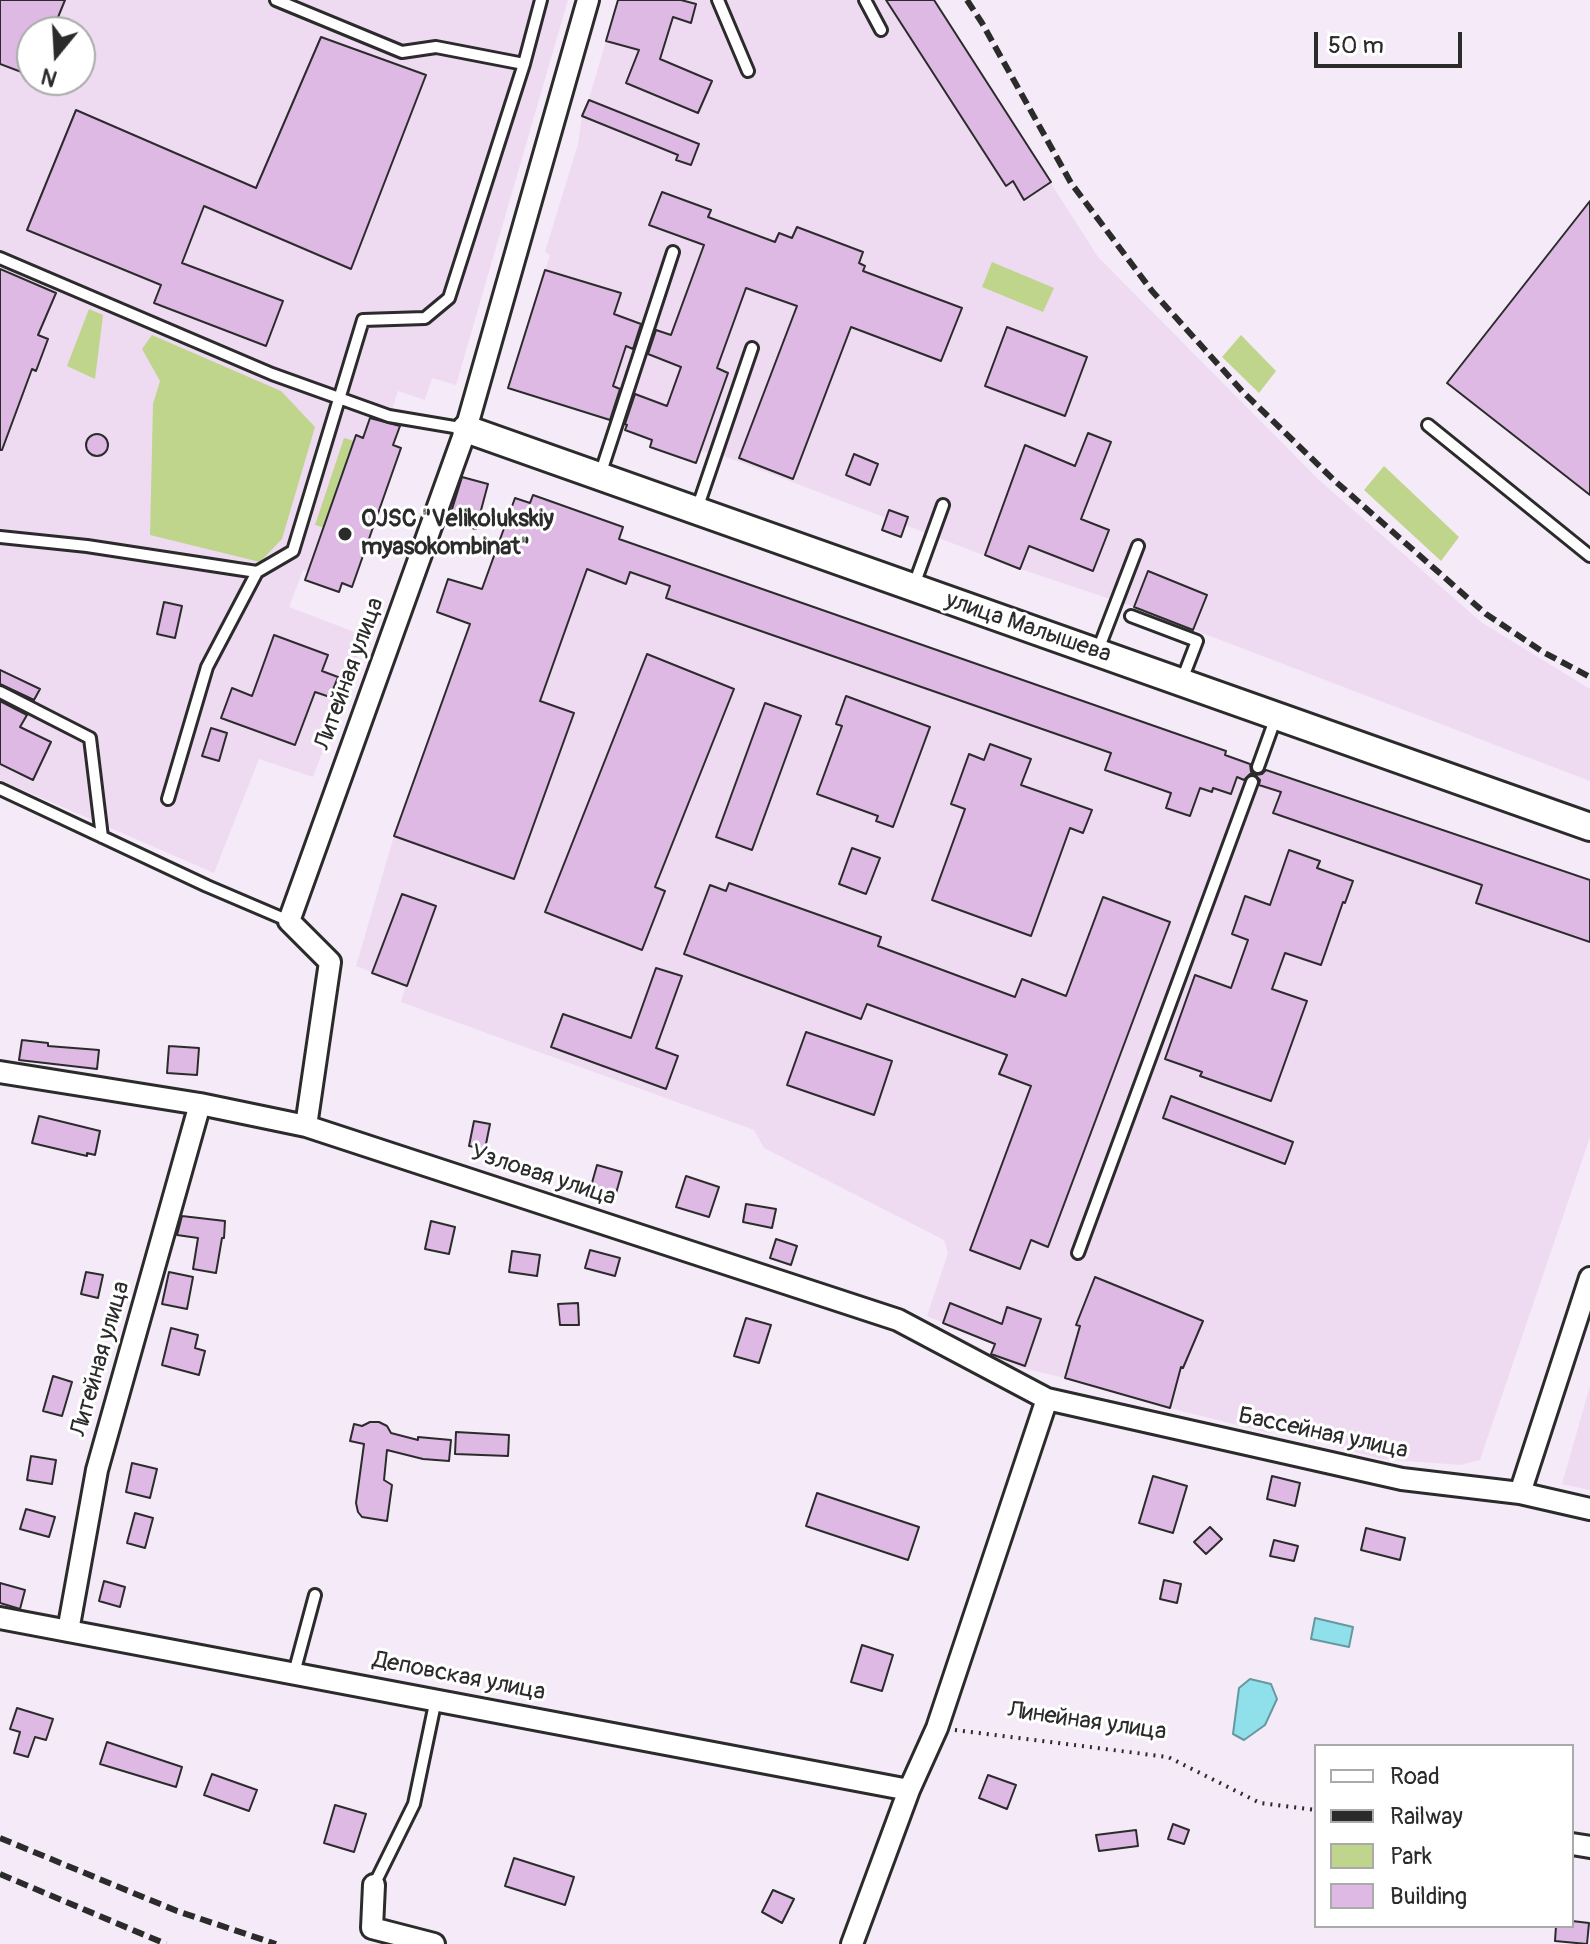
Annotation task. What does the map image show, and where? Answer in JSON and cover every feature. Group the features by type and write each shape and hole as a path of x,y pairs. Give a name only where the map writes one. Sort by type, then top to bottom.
{"street":[{"name":"Литейная улица","path":"289,921 466,429 588,0"},
{"name":"улица Малышева","path":"466,429 1590,827"},
{"path":"289,921 330,962 306,1126"},
{"name":"Узловая улица","path":"0,1072 200,1104 306,1126 898,1320 1047,1399"},
{"name":"Литейная улица","path":"68,1631 97,1470 200,1104"},
{"path":"1520,1493 1590,1278"},
{"path":"852,1944 909,1790 937,1728 1047,1399"},
{"name":"Бассейная улица","path":"1047,1399 1402,1479 1520,1493 1590,1509"},
{"name":"Деповская улица","path":"0,1618 909,1790"},
{"path":"374,1885 372,1928 434,1944"}],"lane":[{"path":"276,0 402,52 436,47 524,64"},
{"path":"168,799 207,667 257,572 293,551 363,320 425,318 449,298 524,64 541,0"},
{"path":"718,0 748,71"},
{"path":"865,0 881,30"},
{"path":"599,476 673,252"},
{"path":"0,258 272,374 340,399 389,416 466,429"},
{"path":"696,511 752,348"},
{"path":"1428,425 1590,556"},
{"path":"913,587 943,505"},
{"path":"0,537 87,546 257,572"},
{"path":"1097,652 1138,546"},
{"path":"1131,616 1197,641 1181,682"},
{"path":"0,692 90,738 102,837"},
{"path":"1258,767 1277,715"},
{"path":"1078,1253 1252,782"},
{"path":"0,789 289,921"},
{"path":"294,1673 315,1595"},
{"path":"374,1885 414,1804 436,1699"}],"path":[{"name":"Линейная улица","path":"937,1728 1168,1757 1260,1803 1314,1810"}],"shaded area":[{"path":"0,0 568,0 456,385 432,378 425,400 398,391 388,422 400,426 394,445 401,448 352,587 303,570 289,607 365,636 313,777 259,759 214,873 0,780"},
{"path":"618,0 934,0 1098,257 1318,479 1481,622 1590,689 1590,781 1134,607 1020,569 724,456 508,388 550,255 545,252"},
{"path":"533,495 623,527 620,539 1226,751 1225,756 1590,880 1590,1137 1480,1460 1460,1465 1381,1459 1278,1430 1269,1433 996,1362 1000,1347 927,1316 948,1253 944,1240 764,1148 754,1130 401,1002 406,985 356,966 394,836 515,498 530,503"},
{"path":"1590,1386 1590,1490 1562,1484"}],"green space":[{"path":"992,262 1054,288 1043,312 982,287"},
{"path":"89,309 103,315 95,379 67,366"},
{"path":"152,335 281,391 315,427 282,539 260,562 150,535 153,404 160,381 142,349"},
{"path":"1241,335 1276,371 1259,393 1222,357"},
{"path":"344,438 361,443 332,530 315,525"},
{"path":"1384,466 1459,537 1441,561 1364,490"}],"water":[{"path":"1315,1618 1353,1627 1349,1647 1311,1639"},
{"path":"1250,1679 1271,1684 1277,1699 1265,1725 1244,1740 1233,1734 1239,1688"}],"building":[{"path":"0,0 65,0 58,16 16,16 16,70 0,64"},
{"path":"618,0 681,0 696,4 691,23 673,17 660,59 712,81 698,113 626,83 639,50 606,41"},
{"path":"886,0 934,0 1051,182 1024,200 1013,181 1006,186"},
{"path":"321,37 426,75 351,269 204,206 182,263 283,301 266,346 154,303 161,285 27,230 76,110 256,188"},
{"path":"589,100 699,144 691,165 676,160 678,155 582,116"},
{"path":"662,192 711,210 708,217 775,242 779,233 792,238 797,227 863,252 859,263 865,266 863,271 962,308 941,361 851,327 793,479 739,458 797,306 746,288 717,368 728,373 696,463 650,447 652,440 625,430 625,424 635,394 667,406 681,367 648,354 656,330 671,335 704,245 649,225"},
{"path":"1590,201 1590,495 1447,383"},
{"path":"0,269 56,293 38,335 48,339 36,371 32,369 2,450 0,450"},
{"path":"545,270 621,293 614,314 641,324 633,349 626,346 613,386 620,389 610,420 508,388"},
{"path":"1007,327 1087,357 1065,416 985,386"},
{"path":"370,418 400,426 393,445 401,448 352,587 342,583 339,592 305,580 356,435 363,438"},
{"path":"1088,433 1111,442 1081,519 1109,530 1093,571 1029,546 1020,569 985,555 1025,445 1075,466"},
{"path":"93,434 101,434 108,445 101,456 93,456 86,449 86,441"},
{"path":"854,454 878,464 870,485 846,475"},
{"path":"462,477 488,484 476,529 448,522"},
{"path":"533,495 623,527 619,539 1226,751 1225,755 1250,764 1251,772 1256,775 1266,770 1590,880 1590,942 1476,903 1482,885 1273,813 1281,792 1259,785 1260,780 1255,775 1250,774 1244,780 1237,777 1231,794 1213,788 1212,792 1200,788 1190,816 1166,808 1171,793 1105,770 1111,753 666,598 670,586 630,572 626,584 587,569 540,701 574,713 514,879 394,836 470,624 437,612 448,579 482,589 515,498 530,503"},
{"path":"889,510 908,517 901,537 882,530"},
{"path":"1148,571 1207,595 1193,630 1134,607"},
{"path":"164,602 182,606 175,638 157,634"},
{"path":"274,635 328,655 322,671 338,677 330,697 315,692 295,745 221,718 232,688 252,696"},
{"path":"647,654 734,689 655,887 665,891 642,950 545,912"},
{"path":"0,670 40,689 34,700 0,684"},
{"path":"846,696 930,727 893,827 876,821 878,816 817,794 842,726 836,724"},
{"path":"0,701 27,715 20,727 51,742 33,780 0,764"},
{"path":"765,703 801,716 752,850 716,837"},
{"path":"211,728 227,733 219,761 202,756"},
{"path":"990,744 1031,759 1021,785 1092,810 1083,833 1070,828 1031,936 932,900 965,809 951,804 969,754 984,760"},
{"path":"852,848 880,858 866,894 839,884"},
{"path":"1289,850 1320,861 1317,868 1353,881 1321,965 1285,953 1272,989 1307,1001 1271,1101 1200,1076 1202,1072 1165,1059 1195,975 1231,988 1248,940 1232,934 1245,896 1270,905"},
{"path":"729,883 881,937 878,946 1015,997 1022,979 1066,996 1103,897 1170,922 1048,1247 1031,1240 1020,1269 970,1250 1031,1086 999,1074 1007,1055 867,1004 861,1019 684,954 710,885 726,891"},
{"path":"402,894 436,906 407,986 372,973"},
{"path":"656,968 682,976 656,1048 678,1056 666,1089 551,1047 563,1014 631,1038"},
{"path":"806,1032 892,1061 874,1115 787,1085"},
{"path":"22,1040 48,1043 48,1046 99,1050 97,1069 19,1060"},
{"path":"169,1046 199,1048 197,1075 167,1073"},
{"path":"1171,1096 1293,1142 1285,1164 1163,1118"},
{"path":"39,1116 100,1131 95,1155 87,1153 87,1156 32,1143"},
{"path":"474,1121 490,1124 485,1149 469,1146"},
{"path":"597,1165 622,1172 615,1197 590,1190"},
{"path":"686,1176 719,1187 709,1217 676,1207"},
{"path":"746,1204 776,1209 772,1228 743,1222"},
{"path":"182,1216 225,1221 216,1273 193,1269 198,1238 177,1235"},
{"path":"431,1221 455,1227 449,1254 425,1249"},
{"path":"776,1239 797,1246 791,1265 770,1258"},
{"path":"590,1250 620,1258 615,1276 585,1268"},
{"path":"512,1251 540,1255 537,1276 509,1272"},
{"path":"86,1272 103,1275 98,1298 81,1294"},
{"path":"169,1272 193,1277 187,1309 162,1304"},
{"path":"1095,1277 1203,1321 1181,1367 1170,1408 1065,1378 1080,1326 1076,1325"},
{"path":"578,1303 579,1325 560,1325 558,1304"},
{"path":"950,1303 1002,1324 1007,1307 1041,1319 1025,1366 991,1354 995,1344 943,1323"},
{"path":"746,1318 771,1325 759,1363 734,1356"},
{"path":"171,1328 198,1335 195,1348 205,1351 199,1375 162,1365"},
{"path":"53,1376 72,1382 62,1416 43,1411"},
{"path":"379,1422 387,1426 391,1433 418,1440 418,1437 451,1440 449,1461 423,1459 387,1450 384,1480 392,1485 387,1521 362,1517 356,1503 364,1444 350,1441 354,1424 362,1426"},
{"path":"456,1432 509,1435 508,1456 455,1454"},
{"path":"31,1456 56,1460 52,1484 27,1480"},
{"path":"132,1463 157,1469 150,1498 126,1492"},
{"path":"1153,1476 1187,1486 1173,1533 1139,1523"},
{"path":"1272,1476 1300,1483 1295,1506 1267,1499"},
{"path":"817,1493 919,1527 908,1560 806,1526"},
{"path":"26,1509 55,1517 49,1537 20,1529"},
{"path":"135,1513 153,1518 145,1548 127,1543"},
{"path":"1210,1527 1222,1539 1206,1554 1194,1542"},
{"path":"1366,1528 1405,1538 1400,1560 1361,1550"},
{"path":"1274,1540 1298,1546 1294,1561 1270,1556"},
{"path":"1164,1580 1181,1584 1177,1603 1160,1599"},
{"path":"104,1581 125,1587 120,1607 99,1601"},
{"path":"0,1583 25,1590 20,1609 0,1603"},
{"path":"862,1645 893,1655 882,1691 851,1682"},
{"path":"17,1708 53,1719 46,1740 35,1737 28,1757 14,1753 20,1732 10,1729"},
{"path":"107,1742 182,1767 176,1787 100,1764"},
{"path":"212,1774 257,1790 249,1811 204,1795"},
{"path":"988,1775 1016,1785 1007,1809 979,1798"},
{"path":"335,1805 366,1814 354,1852 324,1843"},
{"path":"1173,1824 1189,1830 1184,1844 1168,1839"},
{"path":"1136,1830 1138,1846 1099,1851 1096,1835"},
{"path":"514,1858 574,1877 565,1905 505,1886"},
{"path":"773,1890 794,1899 782,1923 762,1912"},
{"path":"1574,1921 1589,1923 1587,1944 1555,1941 1556,1928 1574,1928"}],"railway":[{"path":"967,0 1071,183 1152,291 1243,392 1335,481 1486,614 1543,652 1590,677"},
{"path":"0,1838 177,1911 276,1944"},
{"path":"0,1874 166,1944"}],"place":[{"name":"OJSC \"Velikolukskiy myasokombinat\"","path":"345,534"}]}
